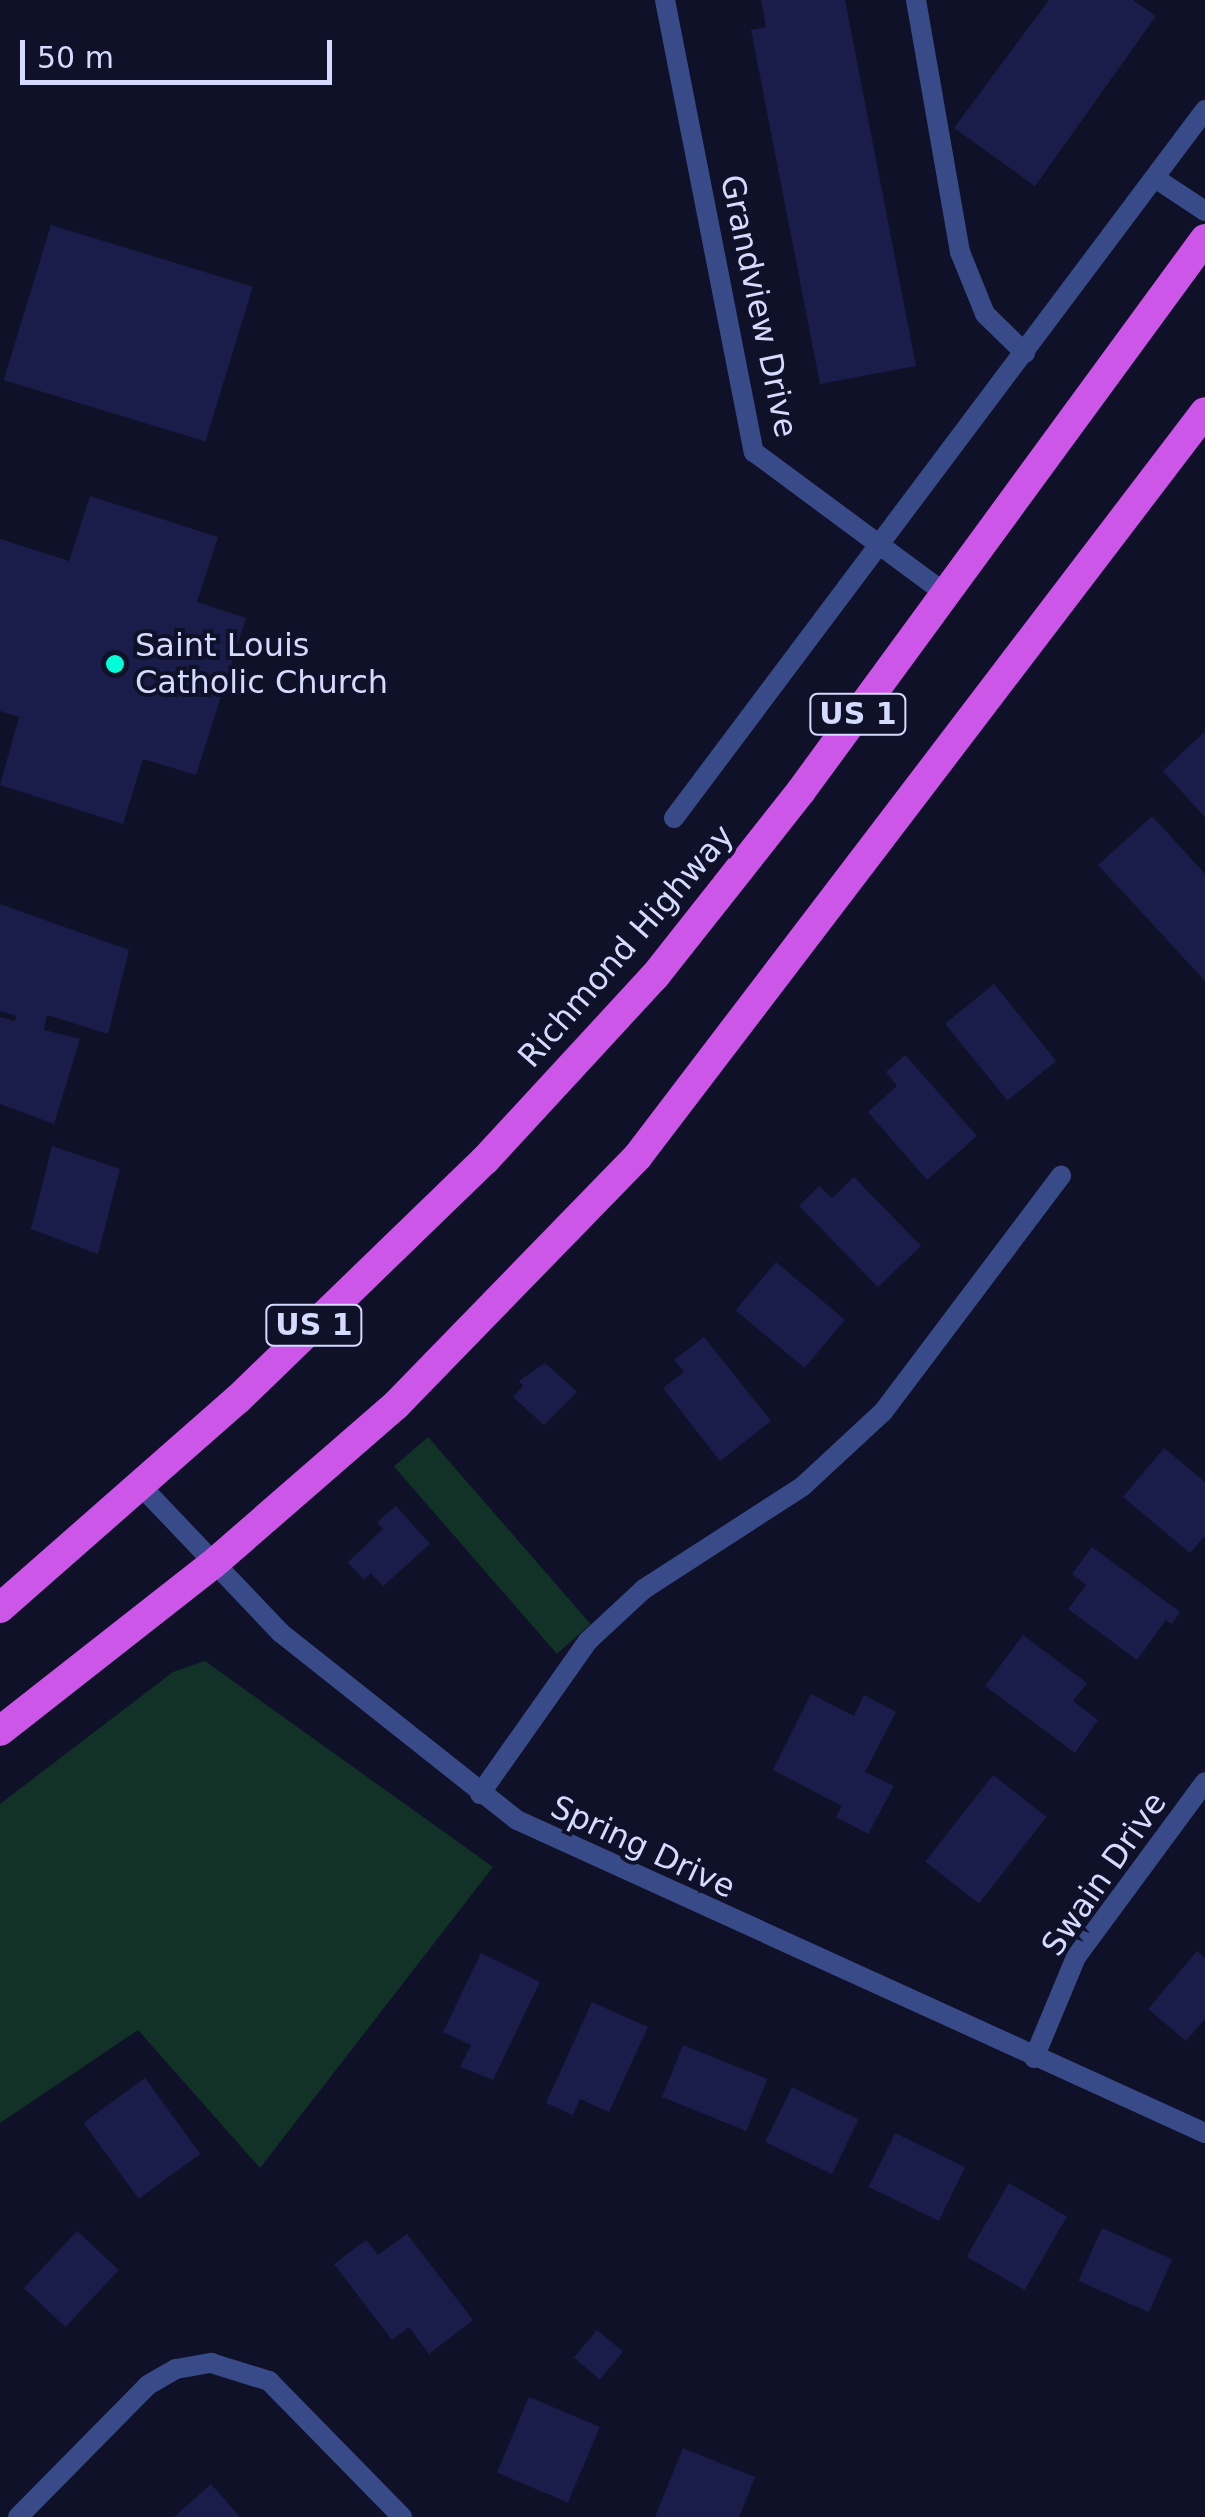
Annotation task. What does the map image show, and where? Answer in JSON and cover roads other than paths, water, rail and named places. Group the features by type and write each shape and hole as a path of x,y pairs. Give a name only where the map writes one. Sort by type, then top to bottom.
{"highway":[{"name":"Richmond Highway","path":"0,1608 140,1485 484,1160 655,976 946,594 1204,242"},
{"name":"US 1","path":"0,1731 212,1566 396,1405 638,1156 1205,412"}],"street":[{"name":"Grandview Drive","path":"664,0 754,452 946,594"},
{"path":"916,0 960,252 985,314 1026,353"},
{"path":"674,818 882,547 1205,110"},
{"path":"1155,178 1205,210"},
{"path":"480,1794 588,1640 644,1589 803,1486 883,1412 1061,1176"},
{"name":"Spring Drive","path":"140,1485 212,1566 281,1633 480,1794 595,1860 1205,2133"},
{"name":"Swain Drive","path":"1034,2058 1076,1957 1205,1782"},
{"path":"18,2517 148,2385 176,2369 211,2363 269,2381 402,2517"}],"place":[{"name":"Saint Louis Catholic Church","path":"115,664"}]}
